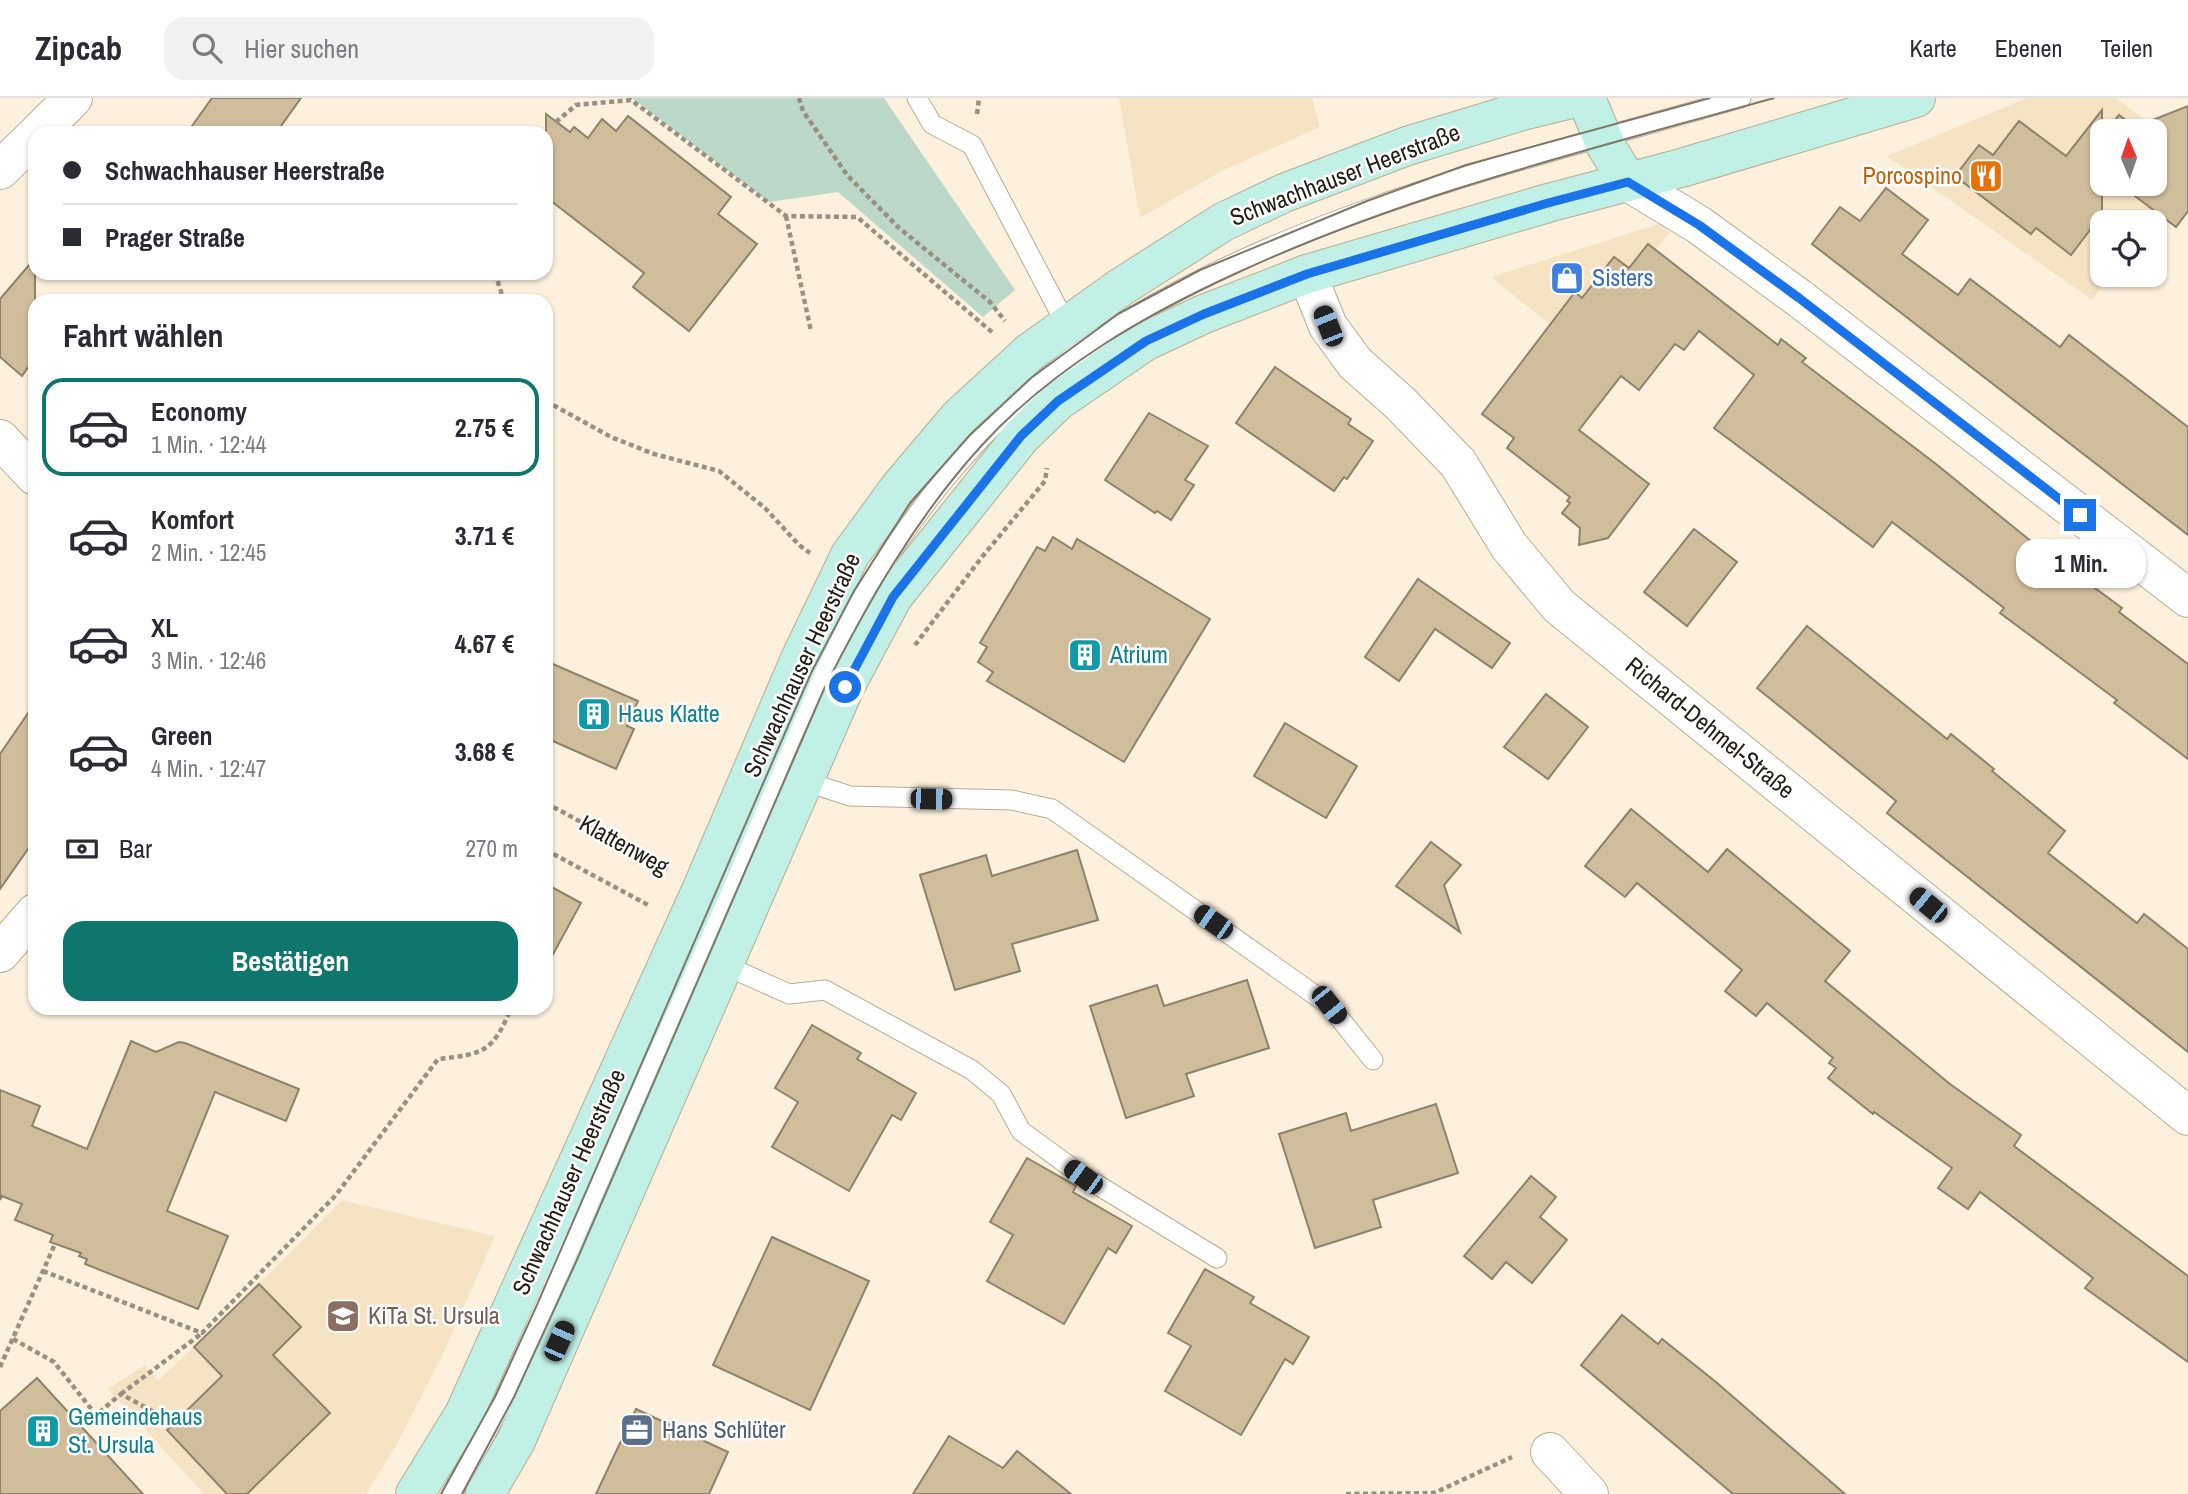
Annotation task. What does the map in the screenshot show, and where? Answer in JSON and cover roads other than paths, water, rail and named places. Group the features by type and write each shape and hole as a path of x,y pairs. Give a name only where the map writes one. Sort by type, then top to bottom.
{"main road":[{"name":"Schwachhauser Heerstraße","path":"415,1494 464,1414 702,888 799,661 850,555 899,488 960,416 1026,356 1121,287 1223,222 1284,193 1407,146 1575,98"},
{"path":"1586,98 1603,138 1628,182"},
{"name":"Schwachhauser Heerstraße","path":"485,1494 516,1441 845,687 893,597 1021,436 1058,401 1146,341 1204,314 1307,274 1916,98"}],"street":[{"path":"44,126 73,98"},
{"path":"0,170 28,142"},
{"path":"1628,182 1699,225 1799,298 2188,598"},
{"name":"Richard-Dehmel-Straße","path":"1307,274 1328,326 1355,363 1400,403 1458,463 1509,546 1559,606 2188,1116"},
{"path":"0,439 28,469"},
{"path":"0,953 28,921"},
{"path":"1550,1452 1589,1494"}],"lane":[{"path":"917,98 932,124 972,145 1067,326"},
{"path":"452,1494 498,1410 723,902 818,678 887,557 937,486 978,439 1049,375 1125,321 1174,293 1300,236 1419,191 1741,98"},
{"name":"Schwachhauser Heerstraße","path":"804,781 850,796 1012,800 1052,809 1329,1005 1373,1060"},
{"path":"724,965 789,994 825,990 972,1070 1001,1094 1021,1131 1083,1177 1217,1258"}],"tram line":[{"path":"441,1494 495,1397 536,1307 811,673 854,591 910,503 969,436 1031,378 1118,314 1200,270 1367,201 1466,165 1710,98"},
{"path":"462,1494 514,1397 576,1262 824,689 895,561 936,501 983,444 1039,391 1102,345 1170,306 1239,272 1369,219 1503,174 1774,98"}],"place":[{"name":"Porcospino","path":"1986,176"},
{"name":"Sisters","path":"1567,278"},
{"name":"Atrium","path":"1085,655"},
{"name":"Haus Klatte","path":"594,714"},
{"name":"KiTa St. Ursula","path":"343,1316"},
{"name":"Hans Schlüter","path":"637,1430"},
{"name":"Gemeindehaus St. Ursula","path":"43,1431"}]}
